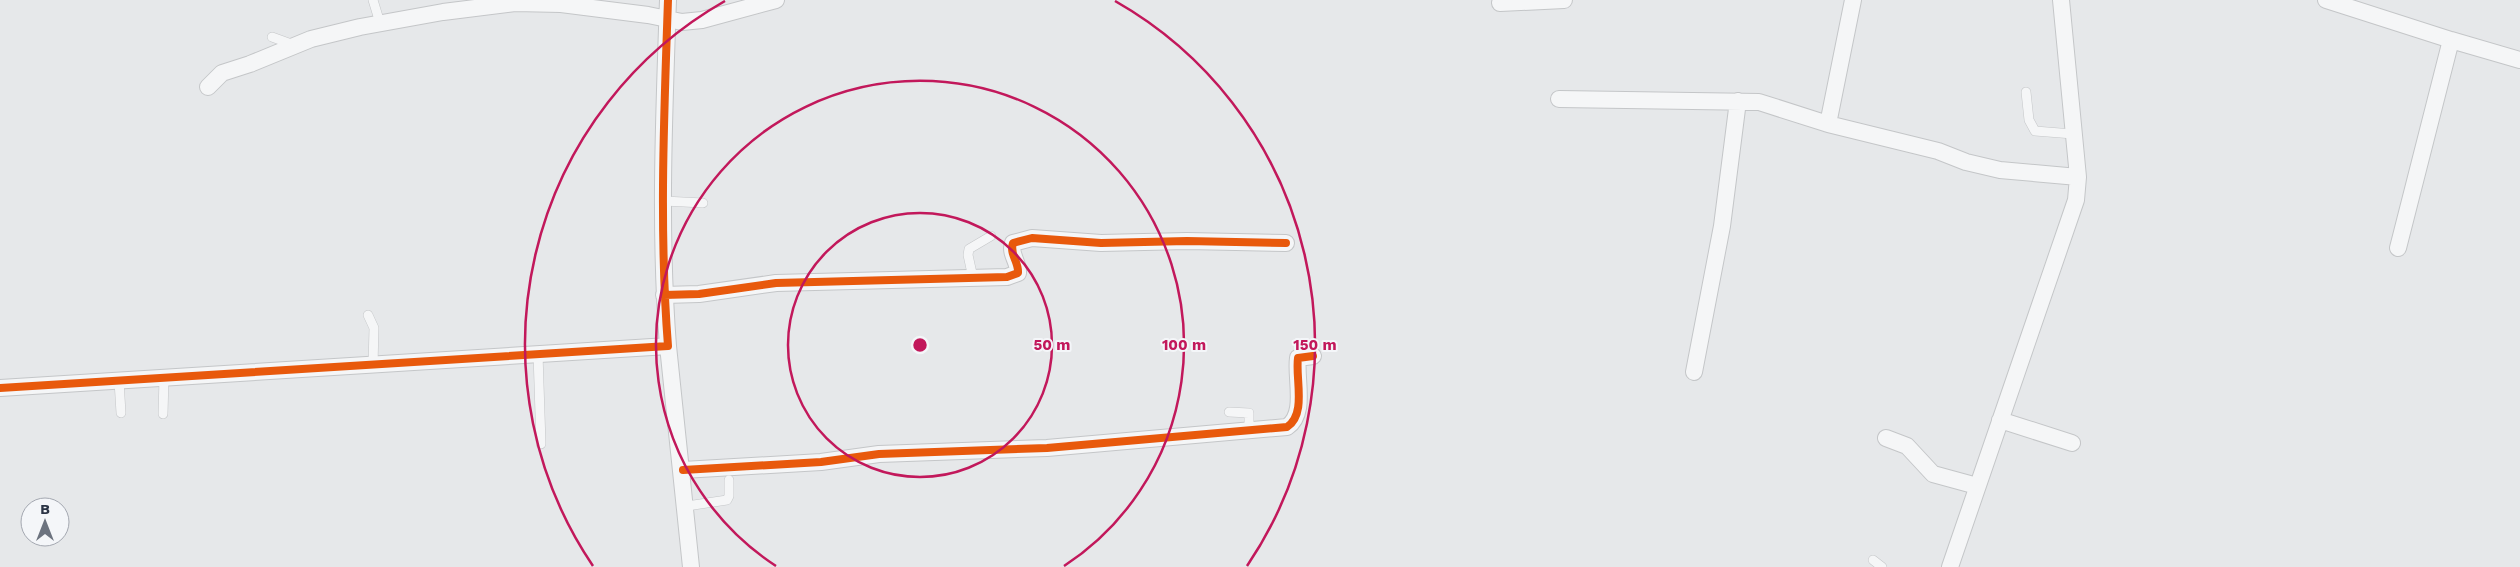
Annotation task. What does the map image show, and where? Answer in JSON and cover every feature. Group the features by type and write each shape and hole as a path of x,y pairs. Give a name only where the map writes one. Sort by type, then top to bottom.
{"street":[{"path":"668,0 664,132 664,295 668,346 687,506 691,567"},
{"path":"208,87 222,73 250,64 294,45 380,23 443,12 514,3 594,7 682,22 702,20 776,0"},
{"path":"1500,3 1564,0"},
{"path":"1828,124 1853,0"},
{"path":"1950,567 1976,486 2060,252 2076,200 2078,177 2062,0"},
{"path":"2326,0 2520,60"},
{"path":"2398,248 2451,40"},
{"path":"1560,99 1770,104 1828,124 1938,151 1966,162 2000,170 2078,177"},
{"path":"1694,372 1722,226 1738,102"},
{"path":"664,295 699,294 776,283 973,278 1016,275 1018,268 1012,245 1017,241 1032,238 1101,243 1186,241 1286,243"},
{"path":"0,388 668,346"},
{"path":"682,470 821,462 850,456 898,453 1047,448 1287,426 1293,422 1298,407 1298,358 1313,356"},
{"path":"2000,420 2072,442"},
{"path":"1886,438 1907,446 1933,474 1976,486"}],"lane":[{"path":"373,0 380,23"},
{"path":"272,37 294,45"},
{"path":"2026,92 2029,120 2035,131 2073,134"},
{"path":"664,201 703,203"},
{"path":"973,278 968,255 969,249 991,236"},
{"path":"368,315 374,328 372,365"},
{"path":"538,354 540,444"},
{"path":"163,414 164,378"},
{"path":"119,381 121,413"},
{"path":"1229,412 1250,413 1250,430"},
{"path":"687,506 727,500 729,496 729,480"},
{"path":"1873,560 1882,567"}],"cycle path":[{"path":"0,388 668,346 663,216 668,0"},
{"path":"664,295 699,294 776,283 1007,277 1018,273 1012,251 1013,243 1032,238 1101,243 1187,241 1286,243"},
{"path":"683,470 821,462 879,454 1047,448 1287,427 1297,414 1299,395 1298,358 1313,356"}]}
